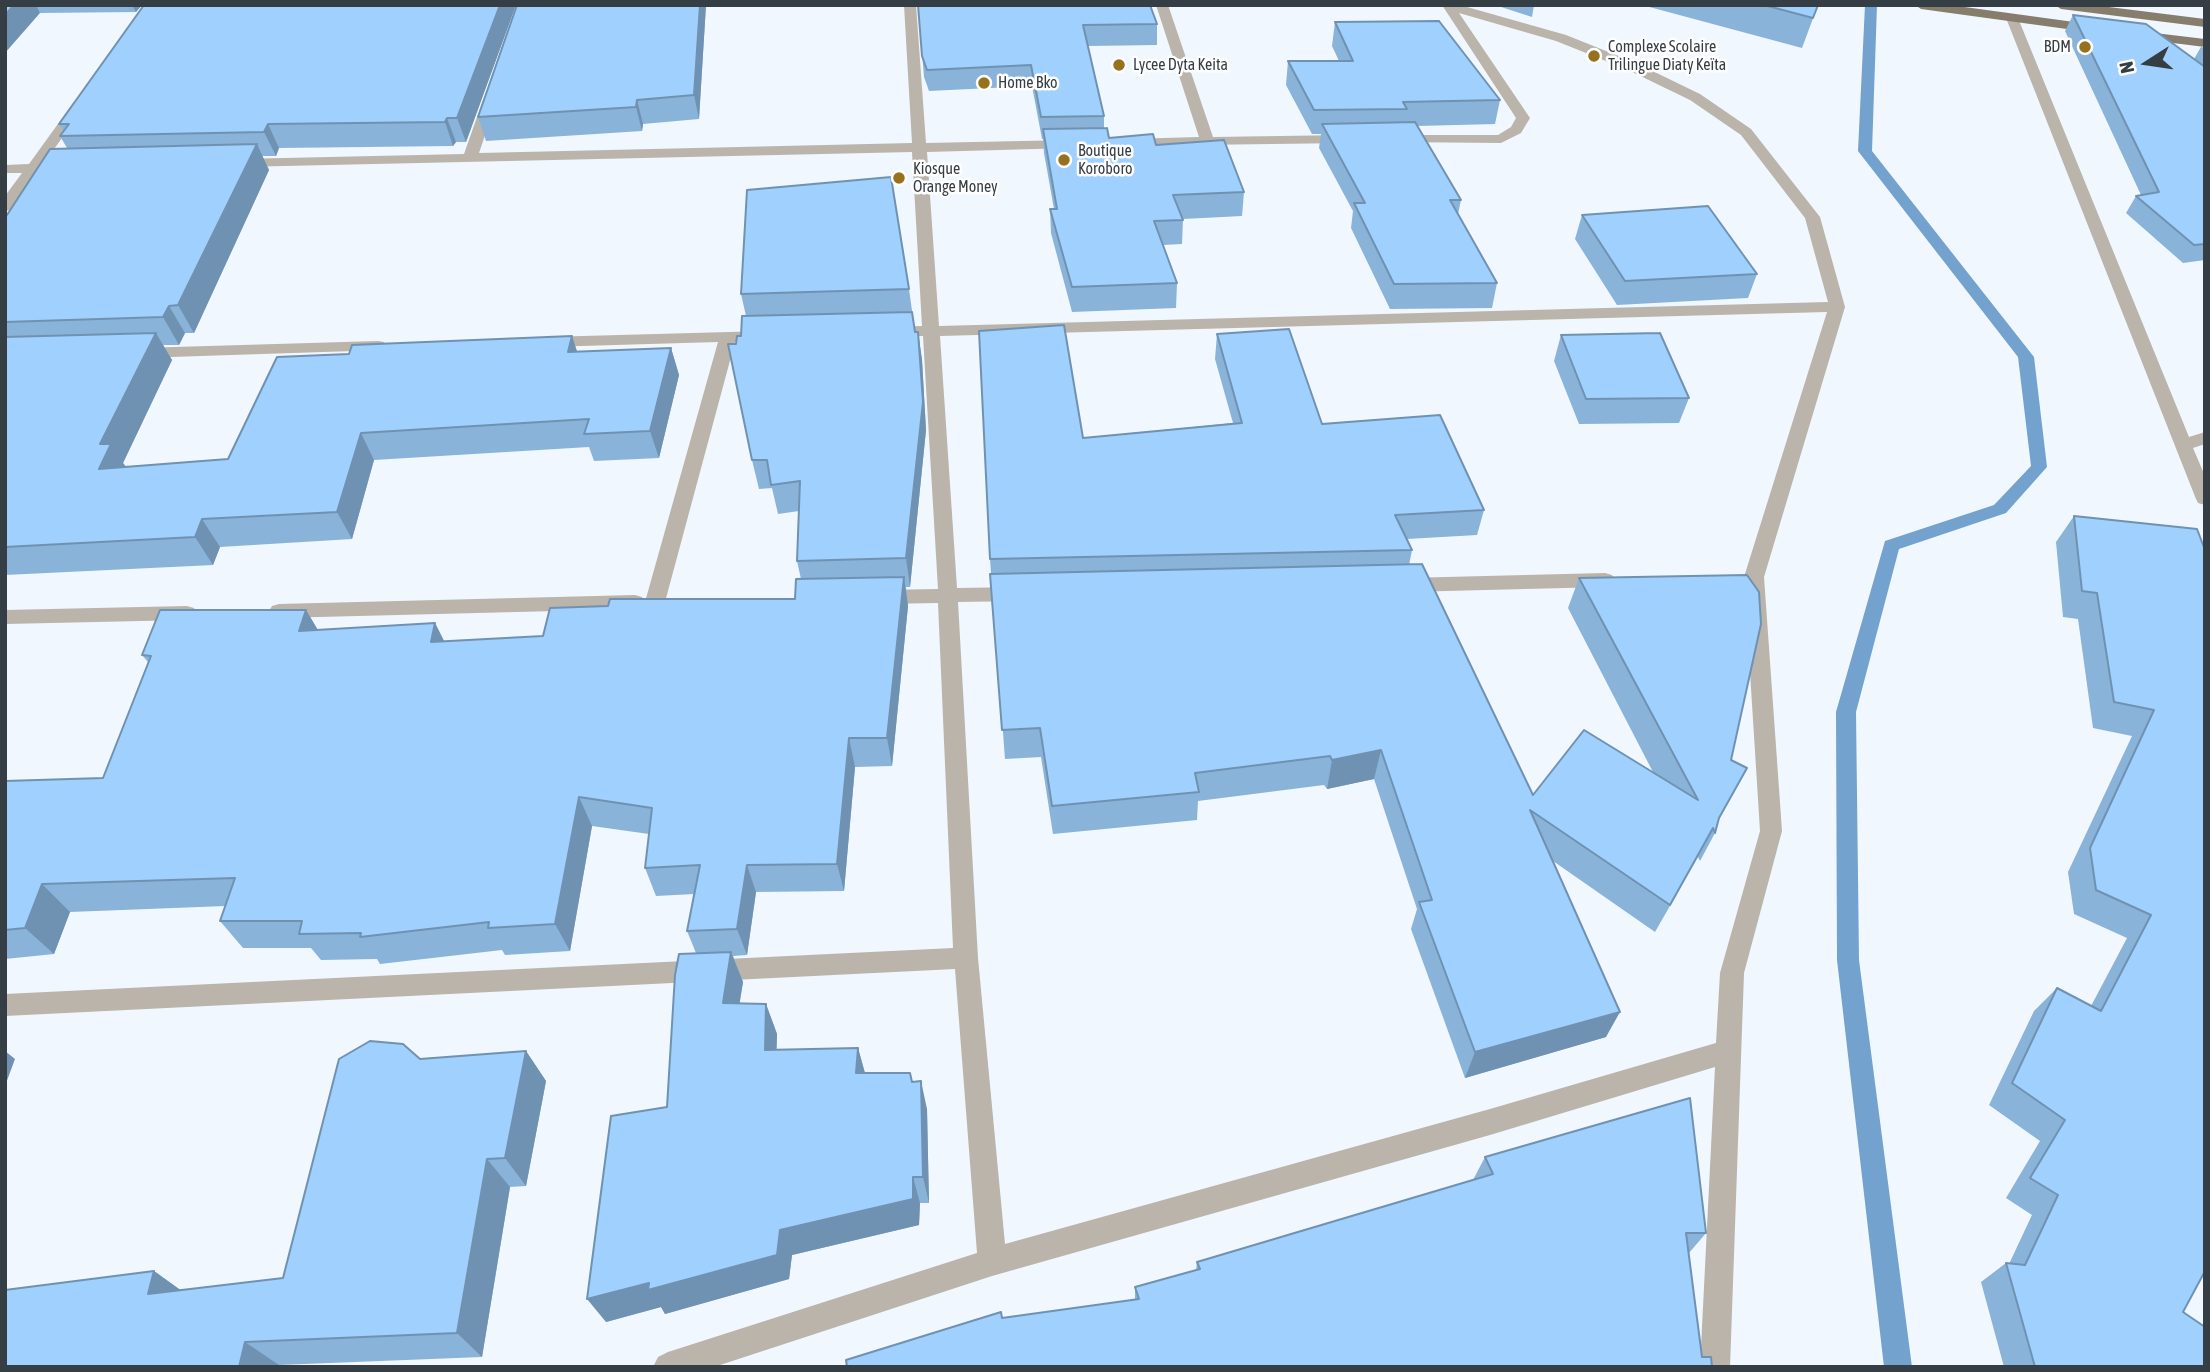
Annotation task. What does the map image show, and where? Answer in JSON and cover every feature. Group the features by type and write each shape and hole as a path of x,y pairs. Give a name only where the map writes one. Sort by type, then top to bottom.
{"main road":[{"path":"1921,5 2205,43"},
{"path":"2062,5 2205,23"}],"street":[{"path":"910,5 933,331 965,958 992,1262"},
{"path":"1162,5 1207,141"},
{"path":"1111,144 1501,139 1516,130 1523,118 1449,6"},
{"path":"1449,6 1561,38 1631,66 1695,97 1746,132 1812,217 1837,307 1747,577 1771,831 1732,973 1715,1367"},
{"path":"2136,15 2144,36 2165,53"},
{"path":"2012,18 2205,499"},
{"path":"470,158 496,82"},
{"path":"5,206 88,92"},
{"path":"224,164 1084,144"},
{"path":"5,169 88,167"},
{"path":"878,333 1837,307"},
{"path":"533,342 782,335"},
{"path":"265,611 662,602 728,337"},
{"path":"116,354 394,346"},
{"path":"2183,445 2205,438"},
{"path":"1393,585 1629,580"},
{"path":"864,597 1046,593"},
{"path":"5,617 210,613"},
{"path":"5,1005 965,958"},
{"path":"668,1367 992,1262 1490,1122 1729,1051"}],"building":[{"path":"5,5 14,5 5,15"},
{"path":"144,5 500,5 457,118 447,118 445,122 268,124 264,132 60,136 69,124 59,124"},
{"path":"517,5 700,5 694,95 637,100 636,107 478,117"},
{"path":"918,5 1150,5 1157,24 1083,25 1104,116 1041,117 1031,65 927,70 922,56"},
{"path":"1764,5 1818,5 1813,18"},
{"path":"2073,15 2146,24 2205,67 2205,244 2194,245 2136,196 2159,192"},
{"path":"1439,21 1500,100 1403,102 1407,109 1314,110 1288,61 1353,61 1335,22"},
{"path":"1415,122 1461,200 1450,200 1497,283 1394,284 1354,203 1365,203 1322,124"},
{"path":"1107,128 1109,138 1153,134 1156,145 1224,140 1244,192 1173,195 1183,220 1154,221 1177,283 1072,287 1050,209 1057,209 1043,129"},
{"path":"257,144 178,305 169,306 163,317 5,322 5,218 50,149"},
{"path":"891,177 909,289 741,294 747,190"},
{"path":"1708,206 1757,274 1625,281 1582,215"},
{"path":"912,312 915,332 918,332 923,402 906,558 797,561 800,481 771,485 767,460 752,460 728,344 736,344 737,336 741,336 742,316"},
{"path":"1064,325 1083,438 1242,423 1217,334 1289,329 1322,424 1440,415 1484,510 1395,515 1412,550 990,559 979,331"},
{"path":"156,333 100,444 111,444 99,469 228,459 277,357 349,354 352,345 572,336 568,352 671,348 650,431 584,434 589,419 361,433 337,512 202,519 195,537 5,547 5,337"},
{"path":"1660,333 1689,398 1586,399 1561,335"},
{"path":"2074,516 2197,529 2205,550 2205,1271 2183,1312 2205,1327 2205,1367 2035,1367 2006,1263 2025,1265 2058,1195 2030,1178 2065,1120 2012,1083 2057,988 2101,1011 2151,915 2096,890 2090,848 2154,710 2114,702 2097,593 2082,591"},
{"path":"1422,564 1533,795 1584,730 1698,800 1579,578 1747,575 1759,592 1761,624 1731,760 1747,768 1719,818 1715,833 1713,828 1670,905 1530,810 1620,1012 1475,1052 1419,902 1432,900 1381,750 1332,760 1330,756 1195,773 1199,792 1052,806 1040,728 1002,730 990,574"},
{"path":"904,577 887,738 849,738 837,864 747,865 737,929 687,931 700,865 645,868 652,808 579,797 555,924 488,928 489,922 360,937 361,933 299,934 302,921 220,921 235,878 42,884 25,928 5,930 5,781 103,778 151,656 142,655 160,610 306,610 299,631 435,623 431,642 543,636 550,608 608,606 610,599 795,599 796,579"},
{"path":"731,952 723,1003 766,1004 765,1050 858,1048 856,1073 910,1073 912,1082 921,1081 923,1177 913,1177 913,1199 780,1230 777,1255 648,1290 649,1283 587,1299 611,1116 667,1107 675,975 679,954"},
{"path":"370,1041 403,1044 420,1059 526,1051 505,1158 487,1159 457,1333 245,1342 239,1367 5,1367 5,1290 154,1271 148,1294 283,1278 339,1059"},
{"path":"1690,1098 1706,1233 1686,1233 1702,1357 1711,1357 1712,1367 847,1367 846,1360 1001,1312 1002,1318 1139,1299 1135,1287 1200,1269 1197,1262 1493,1174 1485,1157"}],"waterway":[{"path":"1871,5 1865,151 2026,357 2039,467 2000,509 1891,545 1846,712 1848,960 1898,1367"}],"place":[{"name":"BDM","path":"2085,47"},
{"name":"Complexe Scolaire Trilingue Diaty Keïta","path":"1594,56"},
{"name":"Lycee Dyta Keita","path":"1119,65"},
{"name":"Home Bko","path":"984,83"},
{"name":"Boutique Koroboro","path":"1064,160"},
{"name":"Kiosque Orange Money","path":"899,178"}]}
